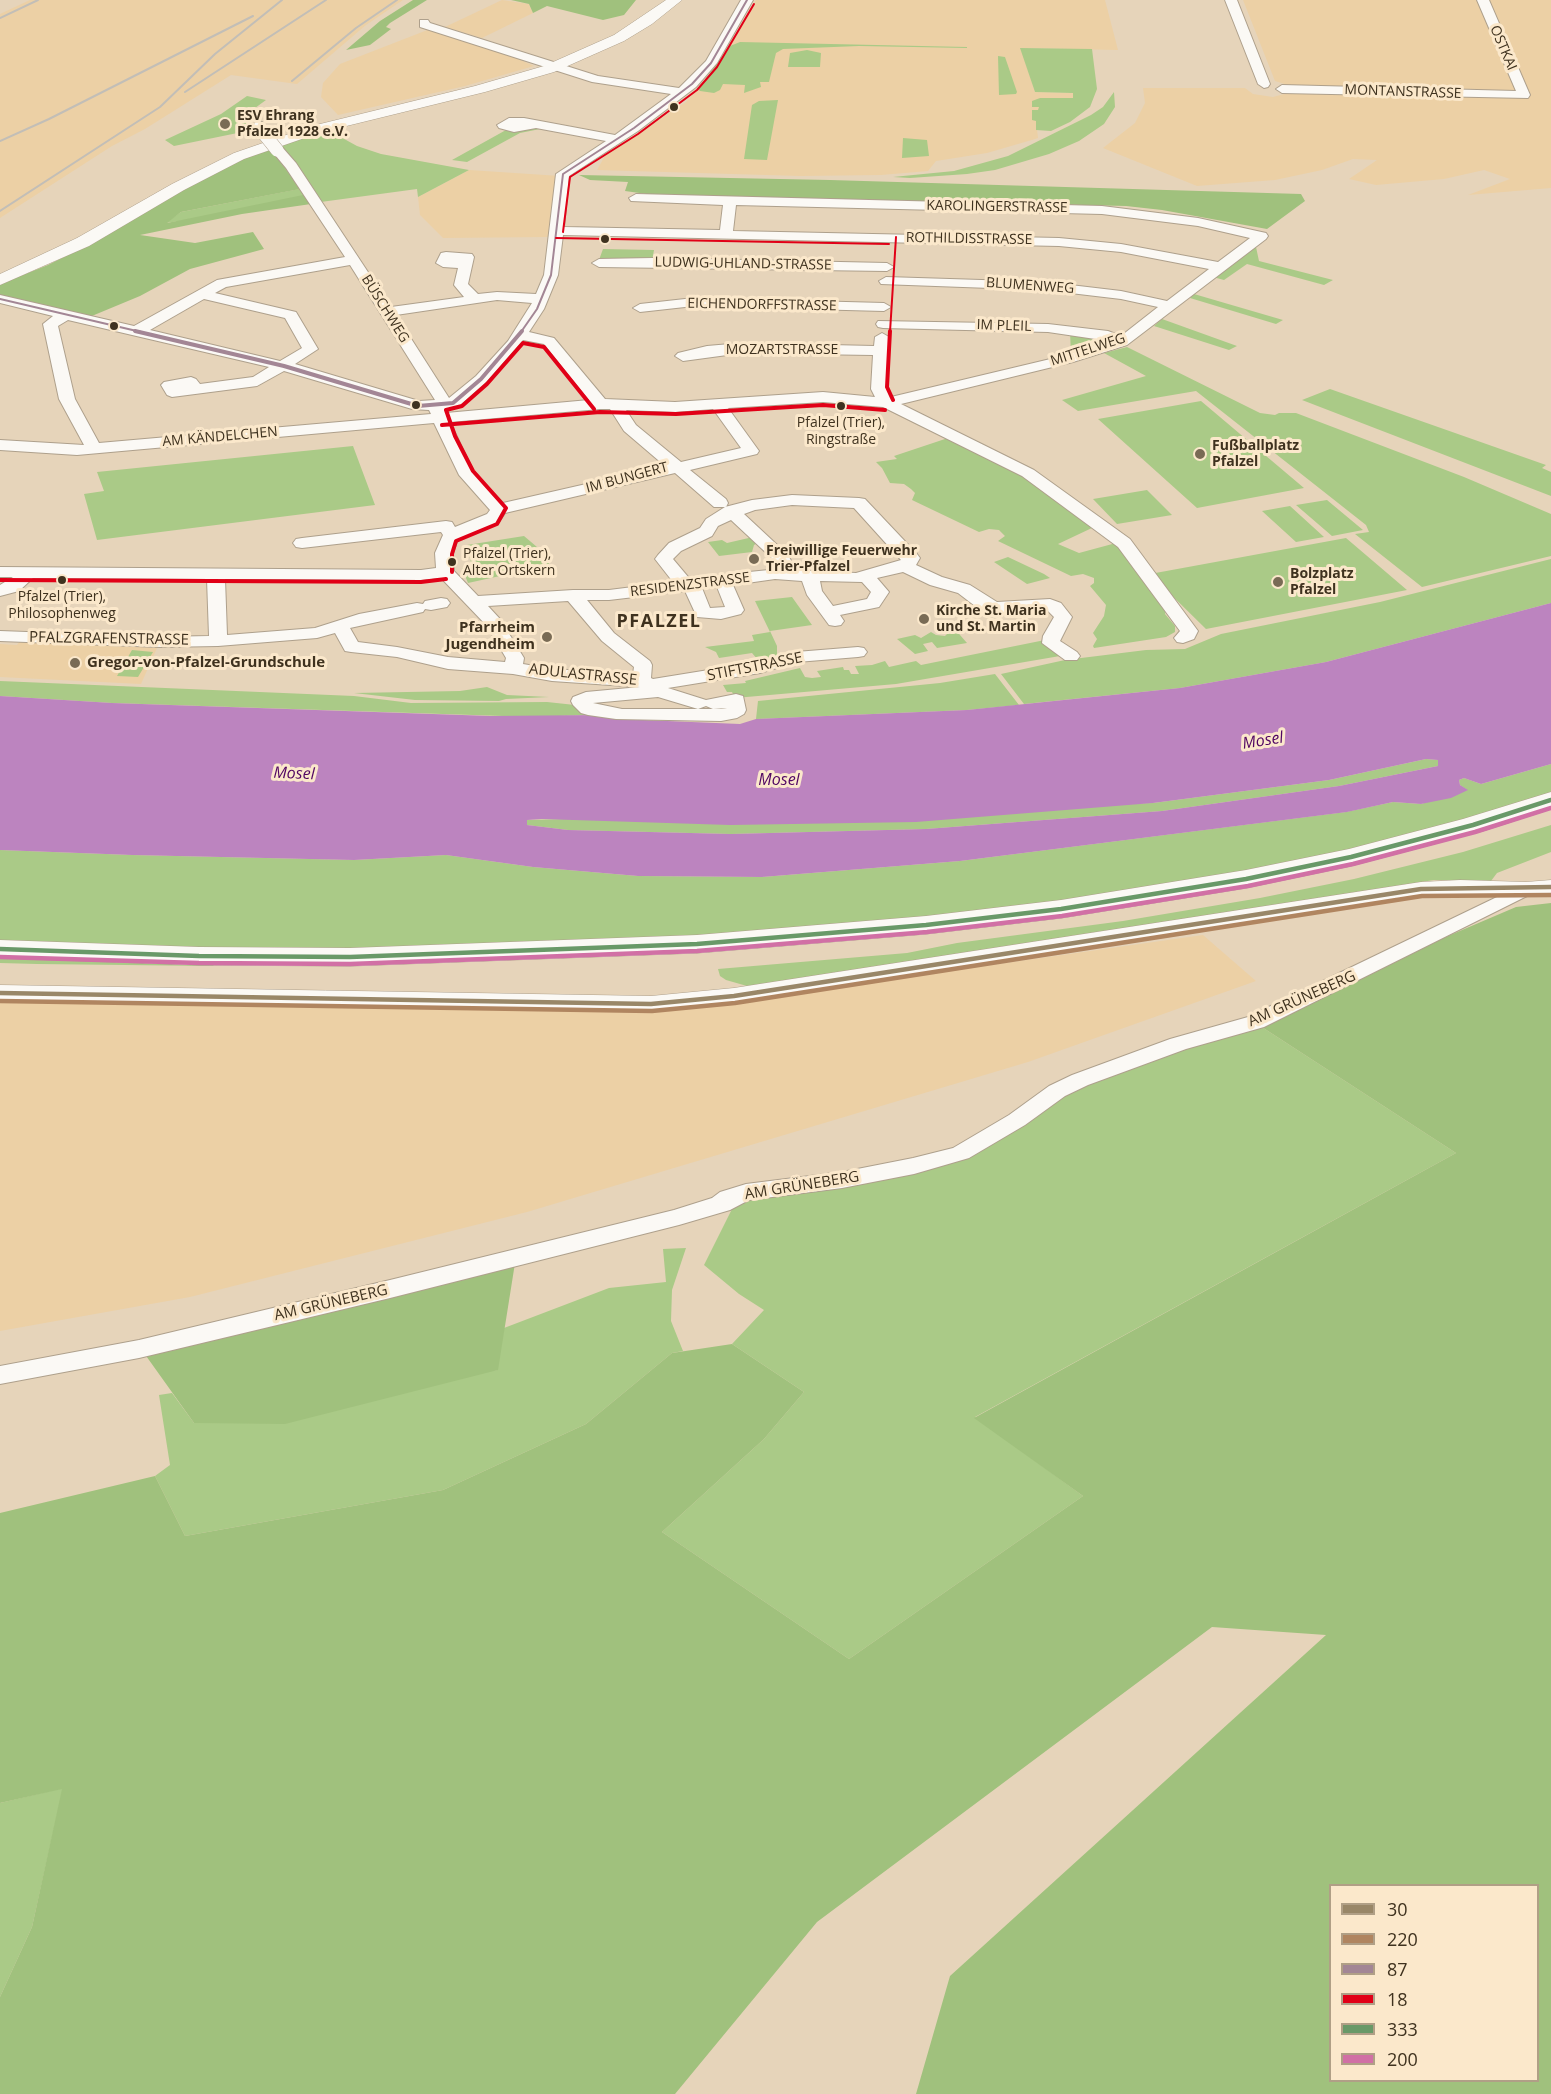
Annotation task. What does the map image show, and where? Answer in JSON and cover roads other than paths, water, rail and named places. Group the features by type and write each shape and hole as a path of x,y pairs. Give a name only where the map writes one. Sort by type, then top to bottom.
{"highway":[{"path":"0,949 199,956 351,957 696,944 904,927 1061,909 1246,879 1373,851 1473,825 1551,800"},
{"path":"0,968 217,972 471,967 828,947 1068,920 1256,890 1358,869 1474,839 1551,814"}],"main road":[{"path":"647,21 661,0"},
{"path":"0,280 83,242 192,179 257,148 351,119 527,76 554,67 647,21 675,0"},
{"path":"0,993 651,1004 734,996 1421,889 1538,888"}],"street":[{"path":"440,409 457,400 481,379 520,335 542,299 551,275 563,174 682,94 711,63 747,0"},
{"name":"MONTANSTRASSE","path":"1231,0 1264,84 1255,85 1252,89 1269,94 1278,93 1282,89 1524,96"},
{"name":"OSTKAI","path":"1483,0 1524,96"},
{"path":"416,20 424,25 596,79 682,94"},
{"path":"527,76 554,67 682,94"},
{"path":"659,89 695,81"},
{"path":"536,124 618,139"},
{"name":"BÜSCHWEG","path":"261,130 291,166 388,312 440,409 448,439 467,475 499,509"},
{"name":"KAROLINGERSTRASSE","path":"636,198 730,201 1061,225 1152,215 1262,236"},
{"path":"726,234 730,201"},
{"name":"ROTHILDISSTRASSE","path":"556,231 889,237 1061,225 1121,248 1221,267"},
{"name":"MITTELWEG","path":"886,403 1068,359 1122,342 1262,236"},
{"path":"886,403 879,389 889,237"},
{"path":"135,332 222,283 354,260"},
{"name":"LUDWIG-UHLAND-STRASSE","path":"599,263 652,262 887,274"},
{"path":"466,264 461,285 474,299"},
{"name":"BLUMENWEG","path":"887,274 1046,286 1121,295 1172,306"},
{"path":"195,389 257,381 310,349 291,315 202,294"},
{"path":"388,312 497,296 542,299"},
{"path":"0,299 64,316 284,366 410,405 440,409 718,405 823,397 886,403 1028,473 1124,543 1189,631 1183,638"},
{"name":"EICHENDORFFSTRASSE","path":"640,309 694,302 884,307"},
{"path":"64,316 50,324 67,399 94,448"},
{"name":"IM PLEIL","path":"883,324 1048,328 1108,335 1122,342"},
{"name":"IM BUNGERT","path":"520,335 549,341 630,428 675,467"},
{"name":"MOZARTSTRASSE","path":"683,356 742,348 882,351"},
{"path":"675,467 751,451 718,405"},
{"name":"AM KÄNDELCHEN","path":"0,445 56,450 94,448 440,409"},
{"path":"675,467 728,509 782,559 788,568 787,574"},
{"name":"IM BUNGERT","path":"456,532 493,518 499,509 675,467"},
{"path":"723,581 735,610 721,614 703,613 687,584 665,561 666,554 706,532 712,523 728,509 792,500 859,503 905,548 911,558 905,566 936,581 964,589 981,602 995,608 1050,604 1055,607 1063,617 1052,636 1051,643 1071,657"},
{"path":"302,543 446,526 449,531 456,532"},
{"path":"0,559 0,571 27,574 421,575 445,572 446,543 456,532"},
{"name":"RESIDENZSTRASSE","path":"473,602 573,595 609,595 787,574 847,578 866,576 905,566"},
{"name":"ADULASTRASSE","path":"445,572 494,623 515,658 513,668 552,675 650,685"},
{"path":"0,591 14,587 27,574"},
{"path":"216,575 219,641"},
{"path":"810,576 813,591 832,617 873,603 880,592 866,576"},
{"path":"573,595 608,637 643,665 650,685"},
{"path":"600,626 609,595"},
{"name":"PFALZGRAFENSTRASSE","path":"0,636 161,642 219,641 317,633 359,619 430,605"},
{"path":"338,626 344,632 351,647 397,652 448,663 513,668"},
{"name":"STIFTSTRASSE","path":"650,685 760,667 796,657 858,652"},
{"path":"650,685 706,703 736,700 737,710 730,714 622,713 588,709 580,701 650,685"},
{"name":"AM GRÜNEBERG","path":"0,1375 150,1347 401,1287 679,1217 721,1204 729,1198 746,1192 842,1180 914,1166 961,1153 1017,1120 1057,1091 1080,1080 1178,1044 1256,1022 1538,888"}],"water":[{"name":"Mosel","path":"1551,603 1551,764 1481,784 1464,778 1459,780 1460,785 1468,790 1451,798 1421,804 1393,802 1347,812 960,861 762,877 638,876 533,867 446,855 354,860 0,850 0,696 112,703 491,716 600,715 643,720 740,724 756,719 967,710 1180,688 1326,662","holes":["1426,759 1438,760 1438,766 1339,786 1162,811 926,829 731,834 568,830 527,825 527,820 542,819 730,825 916,822 1153,803 1329,780"]}],"railway":[{"path":"0,18 38,0"},
{"path":"0,211 160,107 215,54 282,0"},
{"path":"185,92 326,0"},
{"path":"292,81 356,28 397,0"},
{"path":"0,141 49,119 253,16"}],"place":[{"name":"ESV Ehrang Pfalzel 1928 e.V.","path":"225,124"},
{"name":"Pfalzel (Trier), Ringstraße","path":"841,406"},
{"name":"Fußballplatz Pfalzel","path":"1200,454"},
{"name":"Freiwillige Feuerwehr Trier-Pfalzel","path":"754,559"},
{"name":"Pfalzel (Trier), Alter Ortskern","path":"452,562"},
{"name":"Pfalzel (Trier), Philosophenweg","path":"62,580"},
{"name":"Bolzplatz Pfalzel","path":"1278,582"},
{"name":"Kirche St. Maria und St. Martin","path":"924,619"},
{"name":"Pfarrheim Jugendheim","path":"547,637"},
{"name":"Gregor-von-Pfalzel-Grundschule","path":"75,663"}],"district":[{"name":"PFALZEL","path":"659,622"}]}
